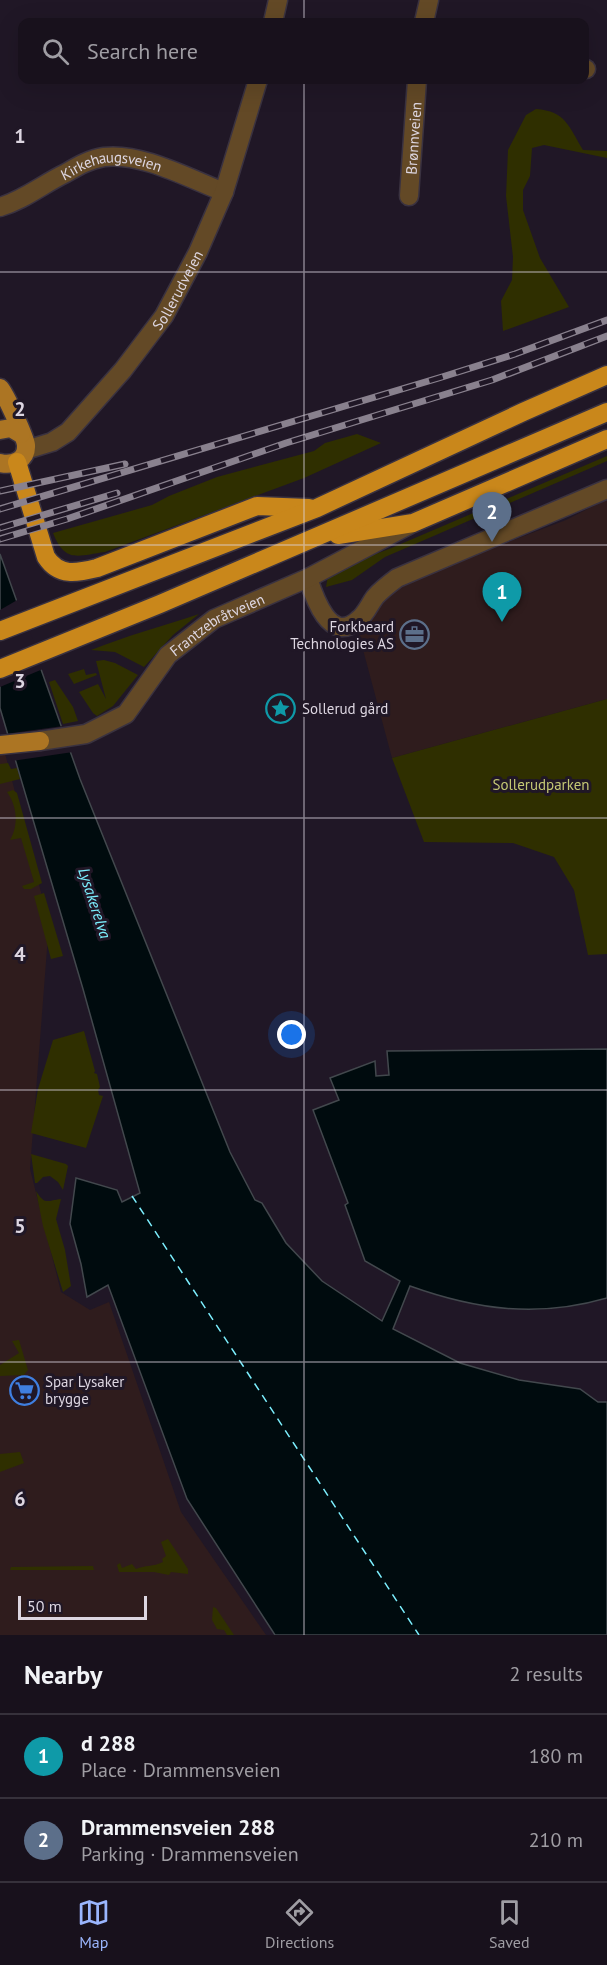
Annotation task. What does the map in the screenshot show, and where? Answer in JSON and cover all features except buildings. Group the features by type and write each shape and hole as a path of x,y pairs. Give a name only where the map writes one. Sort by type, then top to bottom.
{"highway":[{"path":"0,631 317,508 607,375"},
{"path":"0,669 312,539 607,412"},
{"path":"312,539 413,523 607,440"},
{"path":"11,456 46,557 51,564 62,571 74,573 97,568 257,506 317,508"}],"main road":[{"path":"0,388 10,405 11,456"},
{"path":"0,430 11,429 11,456"},
{"path":"0,745 40,741"}],"street":[{"path":"274,18 278,0"},
{"path":"425,18 429,0"},
{"name":"Sollerudveien","path":"11,456 52,442 68,432 148,339 164,316 198,252 224,192 257,84"},
{"name":"Brønnveien","path":"410,196 417,84"},
{"name":"Kirkehaugsveien","path":"0,207 17,202 84,163 105,157 119,157 150,164 224,192"},
{"path":"308,578 320,611 328,621 338,626 348,626 356,622 366,612 376,596 397,578 607,489"},
{"name":"Frantzebråtveien","path":"40,741 93,732 126,714 168,654 214,619 308,578 413,523"}],"shaded area":[{"path":"607,499 607,699 392,758 358,631 399,583 566,520"},
{"path":"0,734 49,923 30,1169 61,1292 90,1310 109,1302 181,1512 266,1635 0,1635"}],"green space":[{"path":"536,109 546,110 560,117 570,127 583,150 607,151 607,158 544,145 532,148 530,176 523,190 523,210 540,258 569,307 503,331 501,301 512,280 513,257 506,196 508,150 526,115"},
{"path":"357,434 381,443 304,478 105,552 79,556 67,553 62,549 53,533 152,505 217,477 314,451 325,443"},
{"path":"607,456 607,461 385,557 352,580 326,587 328,576 352,563"},
{"path":"199,614 173,635 144,667 115,652 91,650 131,636"},
{"path":"104,660 138,675 113,706 97,716 79,692 98,684 106,699 96,661"},
{"path":"84,669 86,675 96,673 97,675 74,684 68,674"},
{"path":"55,680 73,707 78,721 63,724 49,682"},
{"name":"Sollerudparken","path":"607,699 607,954 588,955 574,890 554,857 513,843 424,842 392,758"},
{"path":"8,763 11,769 17,768 20,779 0,784 0,764"},
{"path":"13,790 17,793 42,883 31,889 24,889 22,886 34,882 21,838 10,840 15,828 16,816 7,792"},
{"path":"44,893 63,956 51,959 34,896"},
{"path":"84,1031 94,1073 97,1074 99,1095 103,1096 86,1148 31,1133 38,1089 53,1040"},
{"path":"31,1154 68,1166 63,1190 50,1176 43,1177 35,1183"},
{"path":"36,1191 46,1201 61,1199 56,1219 65,1250 71,1286 63,1292 43,1226"},
{"path":"19,1340 28,1370 24,1375 0,1376 0,1365 19,1353 12,1341"},
{"path":"20,1452 24,1463 0,1472 0,1454"},
{"path":"168,1539 188,1569 188,1574 119,1572 117,1565 120,1563 122,1568 132,1564 136,1569 163,1562 162,1559 166,1556 161,1542"},
{"path":"93,1566 94,1570 10,1570 11,1567"},
{"path":"213,1607 216,1608 234,1635 227,1635 224,1630 217,1629 212,1620"}],"water":[{"name":"Lysakerelva","path":"0,554 80,779 230,1152 255,1200 262,1203 286,1243 322,1281 382,1321 400,1281 365,1261 345,1205 348,1203 313,1110 339,1100 330,1078 375,1061 376,1076 389,1075 387,1051 607,1049 607,1298 557,1308 508,1308 459,1301 410,1286 393,1329 460,1363 519,1380 580,1389 598,1402 607,1402 607,1635 275,1635 187,1499 108,1285 87,1297 70,1224 76,1178 117,1190 122,1202 140,1193 83,989 0,708"}],"pier":[{"path":"19,599 43,669 0,687 0,610"},
{"path":"63,726 73,752 12,761 5,734"}],"ferry route":[{"path":"132,1196 419,1635"}],"railway":[{"path":"0,509 442,377 515,354 607,320"},
{"path":"0,539 67,519 286,443 492,380 607,336"},
{"path":"0,491 125,464"},
{"path":"0,528 117,493"}],"place":[{"name":"Drammensveien 288","path":"492,542"},
{"name":"d 288","path":"502,622"},
{"name":"Forkbeard Technologies AS","path":"415,635"},
{"name":"Sollerud gård","path":"281,708"},
{"name":"Spar Lysaker brygge","path":"24,1390"}]}
